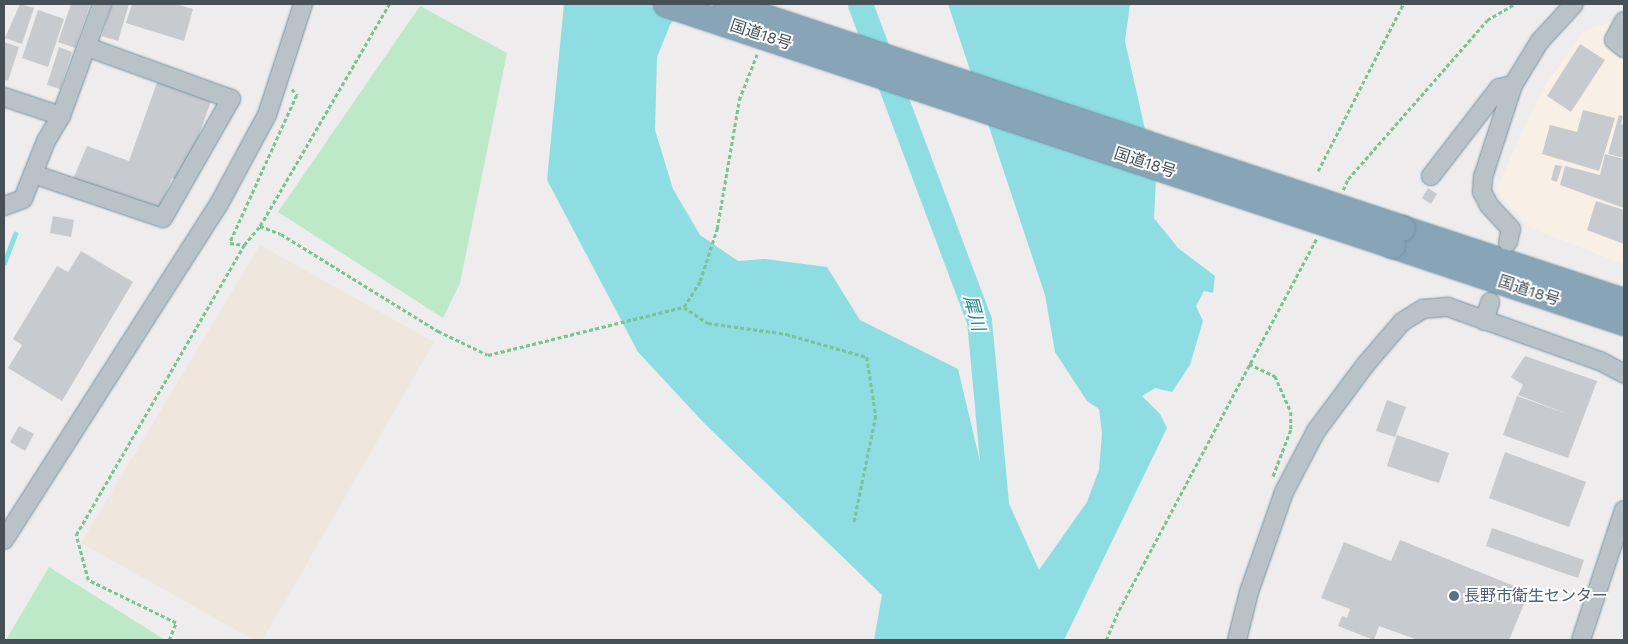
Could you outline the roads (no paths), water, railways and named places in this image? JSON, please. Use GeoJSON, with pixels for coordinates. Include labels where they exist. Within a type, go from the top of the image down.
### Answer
{"type":"FeatureCollection","features":[{"type":"Feature","properties":{"kind":"highway","name":"国道18号"},"geometry":{"type":"LineString","coordinates":[[666,4],[1397,236],[1624,301]]}},
{"type":"Feature","properties":{"kind":"highway","name":"国道18号"},"geometry":{"type":"LineString","coordinates":[[726,4],[1397,236],[1624,322]]}},
{"type":"Feature","properties":{"kind":"street"},"geometry":{"type":"LineString","coordinates":[[4,206],[23,199],[46,141],[61,116],[102,4]]}},
{"type":"Feature","properties":{"kind":"street"},"geometry":{"type":"LineString","coordinates":[[4,540],[219,204],[267,114],[303,4]]}},
{"type":"Feature","properties":{"kind":"street"},"geometry":{"type":"LineString","coordinates":[[1508,242],[1511,229],[1488,205],[1482,192],[1483,177],[1513,85],[1540,41],[1574,4]]}},
{"type":"Feature","properties":{"kind":"street"},"geometry":{"type":"LineString","coordinates":[[1624,21],[1614,40],[1624,48]]}},
{"type":"Feature","properties":{"kind":"street"},"geometry":{"type":"LineString","coordinates":[[33,174],[163,218],[231,99],[87,47]]}},
{"type":"Feature","properties":{"kind":"street"},"geometry":{"type":"LineString","coordinates":[[1431,176],[1499,88],[1513,85]]}},
{"type":"Feature","properties":{"kind":"street"},"geometry":{"type":"LineString","coordinates":[[4,96],[61,116]]}},
{"type":"Feature","properties":{"kind":"street"},"geometry":{"type":"LineString","coordinates":[[1484,321],[1490,302]]}},
{"type":"Feature","properties":{"kind":"street"},"geometry":{"type":"LineString","coordinates":[[1237,640],[1252,582],[1284,492],[1316,431],[1366,364],[1402,322],[1423,309],[1448,308],[1600,361],[1624,374]]}},
{"type":"Feature","properties":{"kind":"street"},"geometry":{"type":"LineString","coordinates":[[1581,640],[1624,510]]}},
{"type":"Feature","properties":{"kind":"water"},"geometry":{"type":"Polygon","coordinates":[[[564,4],[685,4],[670,25],[657,57],[655,130],[673,189],[700,235],[738,261],[765,259],[827,267],[860,320],[958,369],[982,470],[1000,484],[1039,570],[1087,502],[1099,470],[1102,434],[1099,409],[1087,401],[1055,352],[1045,295],[948,4],[1130,4],[1125,41],[1156,178],[1154,218],[1178,248],[1215,276],[1213,293],[1204,291],[1196,306],[1203,321],[1190,365],[1172,392],[1155,388],[1142,396],[1160,414],[1167,428],[1064,640],[874,640],[882,595],[705,424],[638,352],[547,180],[564,4]]]}},
{"type":"Feature","properties":{"kind":"waterway","name":"犀川"},"geometry":{"type":"LineString","coordinates":[[860,4],[979,320],[997,514]]}},
{"type":"Feature","properties":{"kind":"waterway"},"geometry":{"type":"LineString","coordinates":[[4,263],[15,234]]}},
{"type":"Feature","properties":{"kind":"place","name":"長野市衛生センター"},"geometry":{"type":"Point","coordinates":[1454,596]}}]}
